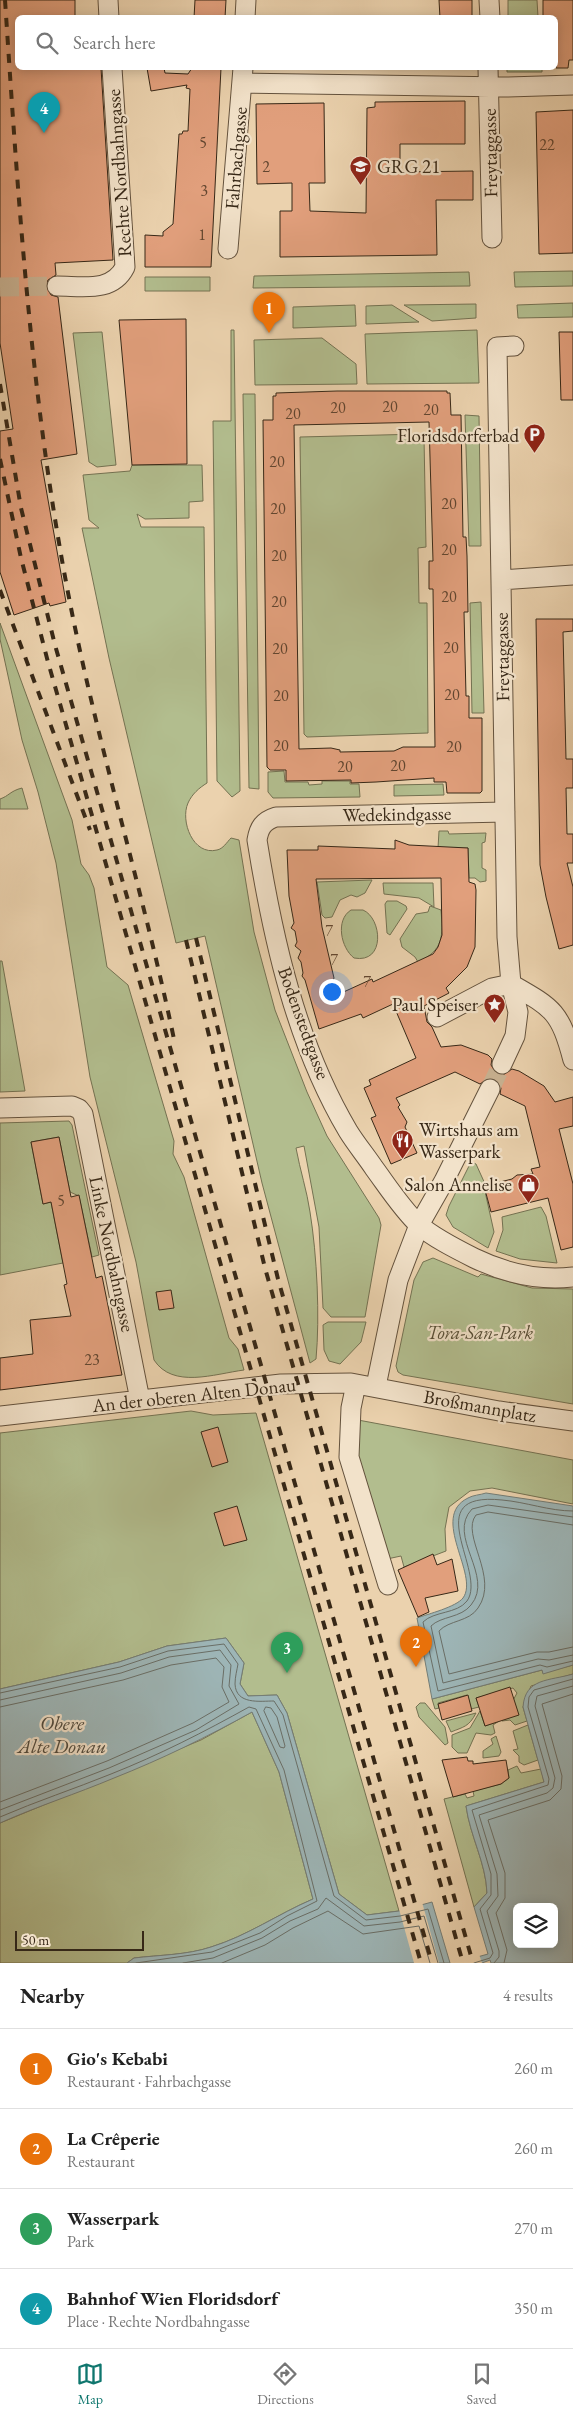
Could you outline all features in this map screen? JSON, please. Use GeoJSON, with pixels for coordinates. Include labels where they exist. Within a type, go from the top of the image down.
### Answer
{"type":"FeatureCollection","features":[{"type":"Feature","properties":{"kind":"street"},"geometry":{"type":"LineString","coordinates":[[108,0],[109,15]]}},
{"type":"Feature","properties":{"kind":"street"},"geometry":{"type":"LineString","coordinates":[[245,15],[246,0]]}},
{"type":"Feature","properties":{"kind":"street"},"geometry":{"type":"LineString","coordinates":[[489,0],[490,15]]}},
{"type":"Feature","properties":{"kind":"street","name":"Rechte Nordbahngasse"},"geometry":{"type":"LineString","coordinates":[[57,286],[108,285],[120,276],[125,267],[112,70]]}},
{"type":"Feature","properties":{"kind":"street"},"geometry":{"type":"LineString","coordinates":[[242,75],[488,77],[573,84]]}},
{"type":"Feature","properties":{"kind":"street","name":"Fahrbachgasse"},"geometry":{"type":"LineString","coordinates":[[228,249],[242,75]]}},
{"type":"Feature","properties":{"kind":"street","name":"Freytaggasse"},"geometry":{"type":"LineString","coordinates":[[488,77],[492,238]]}},
{"type":"Feature","properties":{"kind":"street","name":"Freytaggasse"},"geometry":{"type":"LineString","coordinates":[[502,1064],[515,1036],[517,1016],[510,984],[497,347],[514,346]]}},
{"type":"Feature","properties":{"kind":"street"},"geometry":{"type":"LineString","coordinates":[[501,580],[573,574]]}},
{"type":"Feature","properties":{"kind":"street","name":"Wedekindgasse"},"geometry":{"type":"LineString","coordinates":[[288,816],[505,812]]}},
{"type":"Feature","properties":{"kind":"street","name":"Bodenstedtgasse"},"geometry":{"type":"LineString","coordinates":[[288,816],[276,817],[266,821],[259,828],[257,840],[269,914],[289,992],[318,1070],[348,1131],[391,1192],[420,1225]]}},
{"type":"Feature","properties":{"kind":"street"},"geometry":{"type":"LineString","coordinates":[[437,1016],[492,988],[510,984],[547,1005],[564,1028],[573,1060]]}},
{"type":"Feature","properties":{"kind":"street"},"geometry":{"type":"LineString","coordinates":[[381,1388],[398,1280],[420,1225],[448,1174],[490,1089]]}},
{"type":"Feature","properties":{"kind":"street","name":"Linke Nordbahngasse"},"geometry":{"type":"LineString","coordinates":[[0,1108],[72,1106],[79,1109],[83,1114],[140,1400]]}},
{"type":"Feature","properties":{"kind":"street"},"geometry":{"type":"LineString","coordinates":[[420,1225],[458,1250],[485,1263],[517,1274],[534,1277],[573,1278]]}},
{"type":"Feature","properties":{"kind":"street","name":"An der oberen Alten Donau"},"geometry":{"type":"LineString","coordinates":[[0,1416],[281,1384],[356,1384],[381,1388]]}},
{"type":"Feature","properties":{"kind":"street"},"geometry":{"type":"LineString","coordinates":[[356,1384],[351,1408],[349,1457],[388,1585]]}},
{"type":"Feature","properties":{"kind":"street","name":"Broßmannplatz"},"geometry":{"type":"LineString","coordinates":[[381,1388],[499,1411],[573,1421]]}},
{"type":"Feature","properties":{"kind":"green space"},"geometry":{"type":"Polygon","coordinates":[[[508,0],[537,0],[538,15],[508,15],[508,0]]]}},
{"type":"Feature","properties":{"kind":"green space"},"geometry":{"type":"Polygon","coordinates":[[[507,70],[542,70],[542,72],[507,72],[507,70]]]}},
{"type":"Feature","properties":{"kind":"green space"},"geometry":{"type":"Polygon","coordinates":[[[573,271],[573,286],[515,287],[514,272],[573,271]]]}},
{"type":"Feature","properties":{"kind":"green space"},"geometry":{"type":"Polygon","coordinates":[[[469,272],[470,286],[253,288],[254,276],[469,272]]]}},
{"type":"Feature","properties":{"kind":"green space"},"geometry":{"type":"Polygon","coordinates":[[[145,277],[210,277],[210,291],[145,291],[145,277]]]}},
{"type":"Feature","properties":{"kind":"green space"},"geometry":{"type":"Polygon","coordinates":[[[573,303],[573,317],[518,318],[517,305],[573,303]]]}},
{"type":"Feature","properties":{"kind":"green space"},"geometry":{"type":"Polygon","coordinates":[[[476,304],[476,318],[432,321],[404,305],[476,304]]]}},
{"type":"Feature","properties":{"kind":"green space"},"geometry":{"type":"Polygon","coordinates":[[[355,305],[356,326],[293,328],[293,307],[355,305]]]}},
{"type":"Feature","properties":{"kind":"green space"},"geometry":{"type":"Polygon","coordinates":[[[392,305],[419,322],[366,324],[366,306],[392,305]]]}},
{"type":"Feature","properties":{"kind":"green space"},"geometry":{"type":"Polygon","coordinates":[[[231,330],[234,330],[240,791],[232,797],[217,781],[213,421],[231,421],[231,330]]]}},
{"type":"Feature","properties":{"kind":"green space"},"geometry":{"type":"Polygon","coordinates":[[[477,330],[479,383],[367,384],[365,334],[477,330]]]}},
{"type":"Feature","properties":{"kind":"green space"},"geometry":{"type":"Polygon","coordinates":[[[102,332],[116,465],[97,467],[89,462],[73,333],[102,332]]]}},
{"type":"Feature","properties":{"kind":"green space"},"geometry":{"type":"Polygon","coordinates":[[[322,338],[356,364],[357,384],[255,385],[254,340],[322,338]]]}},
{"type":"Feature","properties":{"kind":"green space"},"geometry":{"type":"Polygon","coordinates":[[[243,394],[255,394],[259,789],[249,788],[243,394]]]}},
{"type":"Feature","properties":{"kind":"green space"},"geometry":{"type":"Polygon","coordinates":[[[465,415],[479,416],[481,546],[469,546],[465,415]]]}},
{"type":"Feature","properties":{"kind":"green space"},"geometry":{"type":"Polygon","coordinates":[[[421,434],[424,437],[426,547],[418,548],[419,603],[427,603],[428,733],[307,737],[304,734],[300,437],[421,434]]]}},
{"type":"Feature","properties":{"kind":"green space"},"geometry":{"type":"Polygon","coordinates":[[[132,465],[202,465],[203,501],[189,502],[189,518],[145,519],[137,514],[141,527],[204,527],[207,783],[196,791],[188,803],[186,810],[187,827],[195,843],[201,848],[209,850],[221,848],[231,838],[239,840],[254,932],[275,1010],[307,1092],[327,1136],[379,1218],[381,1225],[365,1317],[331,1317],[323,1308],[319,1227],[304,1146],[296,1148],[309,1204],[316,1266],[318,1305],[316,1359],[310,1363],[262,1183],[205,936],[176,943],[109,658],[82,528],[99,528],[89,520],[83,475],[130,471],[132,465]]]}},
{"type":"Feature","properties":{"kind":"green space"},"geometry":{"type":"Polygon","coordinates":[[[481,602],[484,713],[472,713],[470,603],[481,602]]]}},
{"type":"Feature","properties":{"kind":"green space"},"geometry":{"type":"Polygon","coordinates":[[[0,623],[72,820],[81,864],[89,875],[94,888],[107,967],[128,985],[174,1141],[173,1154],[184,1177],[229,1338],[238,1349],[244,1370],[207,1376],[183,1377],[162,1369],[154,1360],[136,1262],[90,1077],[56,863],[38,792],[22,740],[0,639],[0,623]]]}},
{"type":"Feature","properties":{"kind":"green space"},"geometry":{"type":"Polygon","coordinates":[[[284,771],[285,782],[308,782],[309,785],[322,784],[322,781],[350,781],[350,784],[359,784],[360,797],[273,798],[268,792],[268,772],[284,771]]]}},
{"type":"Feature","properties":{"kind":"green space"},"geometry":{"type":"Polygon","coordinates":[[[443,784],[444,795],[394,796],[394,785],[443,784]]]}},
{"type":"Feature","properties":{"kind":"green space"},"geometry":{"type":"Polygon","coordinates":[[[22,788],[28,809],[0,809],[0,799],[22,788]]]}},
{"type":"Feature","properties":{"kind":"green space"},"geometry":{"type":"Polygon","coordinates":[[[439,831],[448,831],[449,834],[486,833],[485,842],[482,843],[482,868],[486,870],[486,881],[480,882],[475,878],[469,878],[468,848],[438,848],[439,831]]]}},
{"type":"Feature","properties":{"kind":"green space"},"geometry":{"type":"Polygon","coordinates":[[[372,880],[365,893],[357,897],[351,895],[340,900],[332,917],[325,918],[322,915],[317,882],[372,880]]]}},
{"type":"Feature","properties":{"kind":"green space"},"geometry":{"type":"Polygon","coordinates":[[[383,883],[433,883],[434,907],[419,898],[384,894],[383,883]]]}},
{"type":"Feature","properties":{"kind":"green space"},"geometry":{"type":"Polygon","coordinates":[[[387,901],[397,901],[406,906],[407,909],[390,935],[387,933],[385,904],[387,901]]]}},
{"type":"Feature","properties":{"kind":"green space"},"geometry":{"type":"Polygon","coordinates":[[[430,906],[441,910],[442,927],[440,941],[433,952],[418,962],[415,957],[402,947],[400,939],[416,914],[428,912],[430,906]]]}},
{"type":"Feature","properties":{"kind":"green space"},"geometry":{"type":"Polygon","coordinates":[[[351,910],[363,910],[374,922],[377,930],[376,948],[372,954],[364,958],[354,958],[343,941],[341,927],[343,920],[351,910]]]}},
{"type":"Feature","properties":{"kind":"green space"},"geometry":{"type":"Polygon","coordinates":[[[0,961],[2,961],[25,1091],[0,1092],[0,961]]]}},
{"type":"Feature","properties":{"kind":"green space"},"geometry":{"type":"Polygon","coordinates":[[[69,1121],[72,1125],[99,1255],[92,1257],[79,1196],[70,1192],[59,1137],[31,1142],[43,1204],[51,1202],[63,1263],[0,1275],[0,1123],[69,1121]]]}},
{"type":"Feature","properties":{"kind":"green space"},"geometry":{"type":"Polygon","coordinates":[[[471,1162],[476,1164],[486,1186],[484,1187],[494,1232],[488,1248],[453,1227],[446,1215],[471,1162]]]}},
{"type":"Feature","properties":{"kind":"green space"},"geometry":{"type":"Polygon","coordinates":[[[541,1207],[546,1216],[557,1263],[520,1259],[496,1251],[503,1230],[502,1217],[541,1207]]]}},
{"type":"Feature","properties":{"kind":"green space","name":"Tora-San-Park"},"geometry":{"type":"Polygon","coordinates":[[[433,1258],[478,1277],[481,1274],[532,1288],[573,1289],[573,1404],[403,1375],[398,1372],[396,1366],[414,1280],[423,1262],[433,1258]]]}},
{"type":"Feature","properties":{"kind":"green space"},"geometry":{"type":"Polygon","coordinates":[[[328,1322],[366,1322],[361,1342],[340,1364],[329,1361],[324,1350],[323,1325],[328,1322]]]}},
{"type":"Feature","properties":{"kind":"green space"},"geometry":{"type":"Polygon","coordinates":[[[191,1411],[213,1415],[256,1413],[399,1911],[367,1915],[339,1894],[287,1713],[277,1695],[248,1696],[240,1684],[244,1663],[226,1638],[167,1646],[119,1662],[0,1689],[0,1433],[191,1411]]]}},
{"type":"Feature","properties":{"kind":"green space"},"geometry":{"type":"Polygon","coordinates":[[[358,1420],[573,1460],[573,1504],[492,1488],[470,1491],[449,1507],[445,1529],[446,1551],[404,1567],[401,1556],[387,1559],[354,1457],[358,1420]]]}},
{"type":"Feature","properties":{"kind":"green space"},"geometry":{"type":"Polygon","coordinates":[[[573,1665],[573,1674],[531,1686],[523,1707],[527,1721],[515,1725],[510,1720],[502,1721],[517,1693],[513,1688],[476,1698],[479,1707],[471,1709],[467,1695],[438,1703],[439,1708],[435,1709],[432,1699],[542,1670],[543,1673],[573,1665]]]}},
{"type":"Feature","properties":{"kind":"green space"},"geometry":{"type":"Polygon","coordinates":[[[420,1703],[425,1703],[445,1727],[448,1743],[445,1745],[419,1717],[416,1707],[420,1703]]]}},
{"type":"Feature","properties":{"kind":"green space"},"geometry":{"type":"Polygon","coordinates":[[[480,1711],[485,1726],[499,1721],[493,1725],[495,1733],[491,1735],[476,1733],[467,1753],[458,1753],[452,1747],[452,1735],[470,1728],[480,1711]]]}},
{"type":"Feature","properties":{"kind":"green space"},"geometry":{"type":"Polygon","coordinates":[[[252,1712],[279,1772],[313,1899],[237,1937],[193,1952],[134,1958],[127,1963],[0,1963],[0,1823],[201,1740],[252,1712]]]}},
{"type":"Feature","properties":{"kind":"green space"},"geometry":{"type":"Polygon","coordinates":[[[476,1713],[468,1724],[451,1732],[446,1721],[476,1713]]]}},
{"type":"Feature","properties":{"kind":"green space"},"geometry":{"type":"Polygon","coordinates":[[[528,1725],[538,1760],[524,1765],[519,1762],[519,1756],[513,1750],[518,1749],[513,1731],[528,1725]]]}},
{"type":"Feature","properties":{"kind":"green space"},"geometry":{"type":"Polygon","coordinates":[[[496,1736],[501,1752],[499,1756],[483,1758],[483,1751],[493,1744],[491,1739],[496,1736]]]}},
{"type":"Feature","properties":{"kind":"green space"},"geometry":{"type":"Polygon","coordinates":[[[517,1766],[521,1773],[541,1769],[544,1782],[466,1806],[484,1871],[487,1893],[474,1907],[444,1799],[465,1794],[467,1798],[474,1796],[473,1791],[501,1784],[509,1778],[508,1770],[517,1766]]]}},
{"type":"Feature","properties":{"kind":"water"},"geometry":{"type":"Polygon","coordinates":[[[486,1493],[573,1506],[573,1665],[543,1674],[542,1670],[432,1699],[417,1618],[448,1607],[463,1598],[466,1588],[465,1575],[454,1532],[453,1518],[457,1507],[468,1498],[486,1493]]]}},
{"type":"Feature","properties":{"kind":"water","name":"Obere Alte Donau"},"geometry":{"type":"Polygon","coordinates":[[[226,1638],[244,1663],[240,1684],[248,1696],[277,1695],[287,1713],[339,1894],[367,1915],[399,1911],[432,1902],[450,1963],[127,1963],[134,1958],[183,1953],[211,1947],[250,1931],[313,1899],[279,1772],[252,1712],[201,1739],[149,1763],[0,1823],[0,1689],[119,1662],[167,1646],[226,1638]]]}},
{"type":"Feature","properties":{"kind":"water"},"geometry":{"type":"Polygon","coordinates":[[[573,1674],[573,1963],[491,1963],[490,1960],[482,1963],[456,1963],[488,1954],[474,1907],[487,1893],[486,1882],[466,1806],[544,1782],[523,1707],[528,1691],[533,1686],[547,1680],[573,1674]]]}},
{"type":"Feature","properties":{"kind":"pier"},"geometry":{"type":"Polygon","coordinates":[[[422,1902],[439,1963],[414,1963],[399,1909],[422,1902]]]}},
{"type":"Feature","properties":{"kind":"pier"},"geometry":{"type":"Polygon","coordinates":[[[479,1954],[482,1963],[456,1963],[455,1961],[479,1954]]]}},
{"type":"Feature","properties":{"kind":"building"},"geometry":{"type":"Polygon","coordinates":[[[0,0],[75,0],[75,15],[15,15],[15,70],[101,70],[113,260],[55,263],[56,275],[48,280],[46,285],[51,295],[58,297],[77,454],[41,460],[66,602],[50,606],[49,603],[14,615],[0,572],[0,431],[13,429],[0,343],[0,0]]]}},
{"type":"Feature","properties":{"kind":"building"},"geometry":{"type":"Polygon","coordinates":[[[195,0],[226,0],[225,15],[194,15],[195,0]]]}},
{"type":"Feature","properties":{"kind":"building"},"geometry":{"type":"Polygon","coordinates":[[[439,0],[472,0],[472,15],[440,15],[439,0]]]}},
{"type":"Feature","properties":{"kind":"building"},"geometry":{"type":"Polygon","coordinates":[[[543,0],[573,0],[573,60],[569,60],[568,68],[558,68],[558,15],[543,15],[543,0]]]}},
{"type":"Feature","properties":{"kind":"building"},"geometry":{"type":"Polygon","coordinates":[[[147,70],[164,70],[165,73],[188,74],[191,70],[221,70],[211,267],[145,267],[145,235],[163,236],[163,232],[173,224],[179,134],[182,134],[183,131],[188,131],[190,89],[186,88],[187,85],[151,91],[147,70]]]}},
{"type":"Feature","properties":{"kind":"building","name":"GRG 21"},"geometry":{"type":"Polygon","coordinates":[[[465,101],[465,144],[400,144],[400,172],[473,171],[473,200],[436,200],[437,255],[280,257],[280,211],[292,211],[292,183],[257,184],[256,104],[324,103],[325,183],[309,183],[310,211],[366,213],[367,108],[375,107],[375,102],[465,101]]]}},
{"type":"Feature","properties":{"kind":"building"},"geometry":{"type":"Polygon","coordinates":[[[573,110],[573,253],[539,254],[536,112],[573,110]]]}},
{"type":"Feature","properties":{"kind":"building"},"geometry":{"type":"Polygon","coordinates":[[[186,319],[187,464],[132,465],[119,320],[186,319]]]}},
{"type":"Feature","properties":{"kind":"building"},"geometry":{"type":"Polygon","coordinates":[[[559,332],[573,332],[573,400],[561,400],[559,332]]]}},
{"type":"Feature","properties":{"kind":"building"},"geometry":{"type":"Polygon","coordinates":[[[447,391],[447,393],[450,393],[451,415],[461,415],[463,537],[466,537],[468,612],[464,612],[466,696],[469,696],[469,718],[482,718],[482,791],[480,793],[447,793],[446,782],[434,782],[434,778],[351,783],[351,780],[286,781],[286,770],[270,770],[267,767],[263,420],[273,420],[273,396],[276,396],[276,393],[447,391]],[[429,422],[294,425],[299,749],[331,748],[340,750],[340,752],[394,751],[403,747],[435,747],[433,589],[429,589],[429,561],[433,561],[429,422]]]}},
{"type":"Feature","properties":{"kind":"building"},"geometry":{"type":"Polygon","coordinates":[[[536,619],[573,619],[573,631],[563,632],[566,759],[573,759],[573,788],[566,788],[567,834],[573,834],[573,863],[567,863],[573,887],[573,945],[559,949],[540,865],[536,619]]]}},
{"type":"Feature","properties":{"kind":"building"},"geometry":{"type":"Polygon","coordinates":[[[395,840],[409,845],[468,848],[469,882],[475,884],[476,890],[475,947],[467,967],[446,988],[449,993],[424,1006],[427,1022],[432,1027],[441,1047],[461,1045],[488,1055],[492,1059],[491,1065],[497,1074],[503,1075],[512,1069],[519,1071],[544,1086],[555,1102],[573,1097],[573,1126],[559,1129],[573,1184],[573,1247],[561,1250],[548,1198],[491,1212],[484,1186],[512,1179],[517,1175],[533,1174],[531,1169],[540,1167],[525,1106],[500,1094],[501,1088],[495,1079],[489,1078],[480,1084],[455,1072],[396,1098],[400,1105],[398,1107],[407,1122],[405,1127],[417,1153],[391,1164],[371,1118],[376,1116],[364,1088],[371,1085],[369,1080],[416,1058],[393,1004],[363,1018],[361,1014],[319,1029],[305,980],[302,976],[301,962],[298,958],[301,951],[295,946],[297,942],[295,931],[291,928],[294,923],[289,896],[287,850],[318,850],[318,846],[395,849],[395,840]],[[441,878],[316,879],[322,927],[334,978],[326,1000],[372,979],[373,982],[433,954],[438,947],[442,935],[441,878]]]}},
{"type":"Feature","properties":{"kind":"building"},"geometry":{"type":"Polygon","coordinates":[[[59,1137],[71,1197],[79,1195],[96,1278],[102,1276],[122,1375],[0,1390],[0,1358],[33,1354],[30,1320],[71,1316],[64,1285],[67,1284],[51,1202],[43,1204],[31,1142],[59,1137]]]}},
{"type":"Feature","properties":{"kind":"building"},"geometry":{"type":"Polygon","coordinates":[[[171,1290],[174,1308],[159,1310],[156,1292],[171,1290]]]}},
{"type":"Feature","properties":{"kind":"building"},"geometry":{"type":"Polygon","coordinates":[[[218,1427],[228,1462],[212,1467],[201,1432],[218,1427]]]}},
{"type":"Feature","properties":{"kind":"building"},"geometry":{"type":"Polygon","coordinates":[[[237,1506],[247,1540],[224,1546],[214,1513],[237,1506]]]}},
{"type":"Feature","properties":{"kind":"building"},"geometry":{"type":"Polygon","coordinates":[[[433,1554],[437,1565],[452,1559],[458,1591],[425,1598],[429,1612],[418,1617],[398,1570],[433,1554]]]}},
{"type":"Feature","properties":{"kind":"building"},"geometry":{"type":"Polygon","coordinates":[[[510,1687],[519,1715],[485,1726],[476,1698],[510,1687]]]}},
{"type":"Feature","properties":{"kind":"building"},"geometry":{"type":"Polygon","coordinates":[[[468,1695],[472,1711],[442,1720],[438,1704],[468,1695]]]}},
{"type":"Feature","properties":{"kind":"building"},"geometry":{"type":"Polygon","coordinates":[[[467,1757],[468,1761],[473,1761],[473,1764],[506,1760],[509,1778],[501,1784],[453,1797],[442,1760],[467,1757]]]}},
{"type":"Feature","properties":{"kind":"tunnel"},"geometry":{"type":"LineString","coordinates":[[0,287],[57,286]]}},
{"type":"Feature","properties":{"kind":"tunnel"},"geometry":{"type":"LineString","coordinates":[[490,1089],[502,1064]]}},
{"type":"Feature","properties":{"kind":"railway"},"geometry":{"type":"LineString","coordinates":[[5,0],[15,146],[34,365],[54,510],[66,582],[91,698],[149,928],[175,1044]]}},
{"type":"Feature","properties":{"kind":"railway"},"geometry":{"type":"LineString","coordinates":[[0,384],[21,508],[55,645],[432,1963]]}},
{"type":"Feature","properties":{"kind":"railway"},"geometry":{"type":"LineString","coordinates":[[0,459],[21,558],[48,662],[421,1963]]}},
{"type":"Feature","properties":{"kind":"railway"},"geometry":{"type":"LineString","coordinates":[[0,590],[90,830]]}},
{"type":"Feature","properties":{"kind":"railway"},"geometry":{"type":"LineString","coordinates":[[196,938],[278,1279],[473,1963]]}},
{"type":"Feature","properties":{"kind":"railway"},"geometry":{"type":"LineString","coordinates":[[186,940],[265,1268],[463,1963]]}},
{"type":"Feature","properties":{"kind":"place","name":"Bahnhof Wien Floridsdorf"},"geometry":{"type":"Point","coordinates":[44,133]}},
{"type":"Feature","properties":{"kind":"place","name":"GRG 21"},"geometry":{"type":"Point","coordinates":[361,185]}},
{"type":"Feature","properties":{"kind":"place","name":"Gio's Kebabi"},"geometry":{"type":"Point","coordinates":[269,333]}},
{"type":"Feature","properties":{"kind":"place","name":"Floridsdorferbad"},"geometry":{"type":"Point","coordinates":[535,454]}},
{"type":"Feature","properties":{"kind":"place","name":"Paul Speiser"},"geometry":{"type":"Point","coordinates":[494,1023]}},
{"type":"Feature","properties":{"kind":"place","name":"Wirtshaus am Wasserpark"},"geometry":{"type":"Point","coordinates":[403,1159]}},
{"type":"Feature","properties":{"kind":"place","name":"Salon Annelise"},"geometry":{"type":"Point","coordinates":[528,1203]}},
{"type":"Feature","properties":{"kind":"place","name":"La Crêperie"},"geometry":{"type":"Point","coordinates":[416,1667]}},
{"type":"Feature","properties":{"kind":"place","name":"Wasserpark"},"geometry":{"type":"Point","coordinates":[287,1673]}}]}
